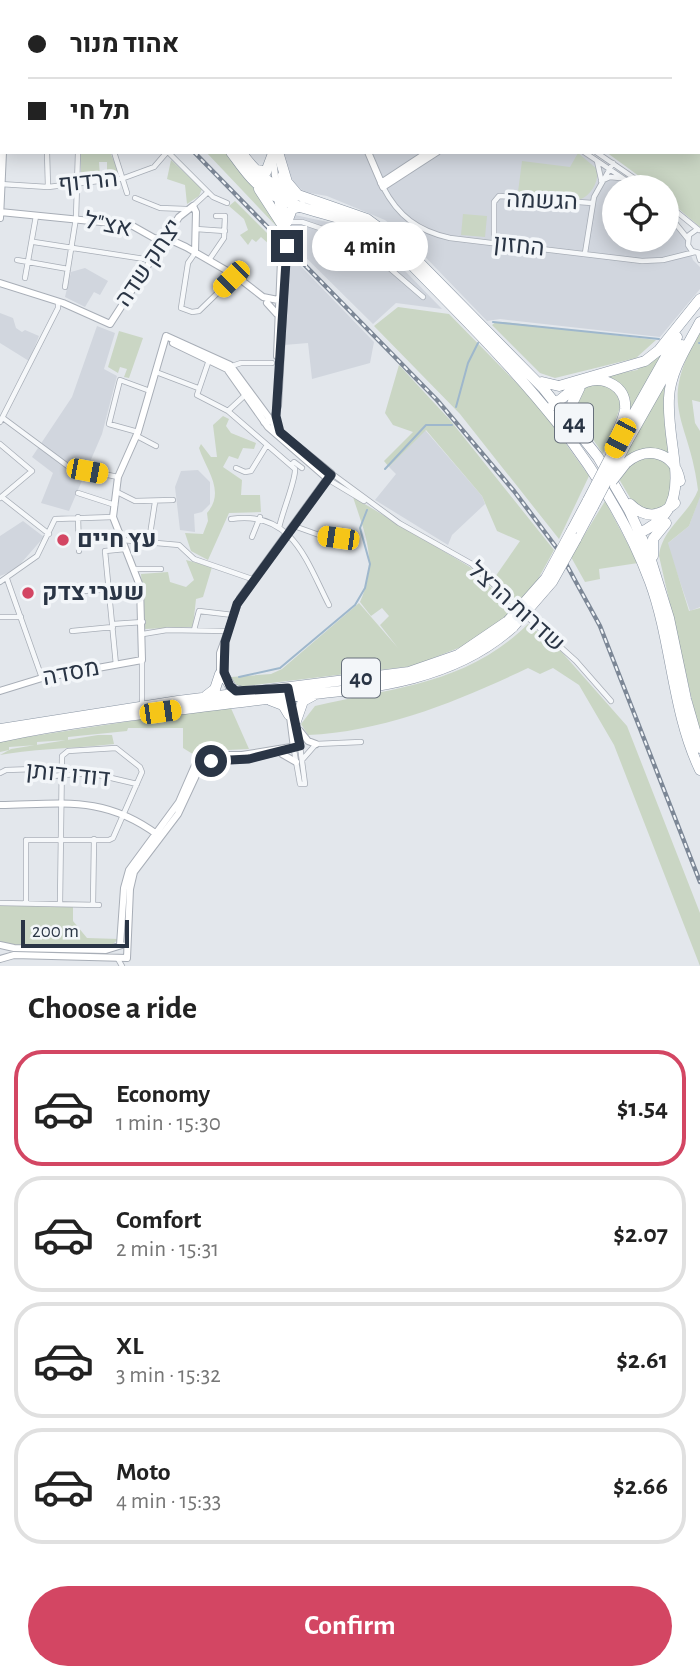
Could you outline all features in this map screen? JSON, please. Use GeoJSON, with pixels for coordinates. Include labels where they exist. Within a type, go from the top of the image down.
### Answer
{"type":"FeatureCollection","features":[{"type":"Feature","properties":{"kind":"highway","name":"44"},"geometry":{"type":"LineString","coordinates":[[233,154],[280,194],[351,220],[382,237],[448,302],[547,409],[593,470],[629,536],[657,603],[679,703],[700,770]]}},
{"type":"Feature","properties":{"kind":"highway","name":"44"},"geometry":{"type":"LineString","coordinates":[[242,154],[250,171]]}},
{"type":"Feature","properties":{"kind":"highway"},"geometry":{"type":"LineString","coordinates":[[250,171],[267,172],[275,154]]}},
{"type":"Feature","properties":{"kind":"highway"},"geometry":{"type":"LineString","coordinates":[[275,154],[288,185],[310,204]]}},
{"type":"Feature","properties":{"kind":"highway"},"geometry":{"type":"LineString","coordinates":[[250,171],[284,222],[296,206],[310,204]]}},
{"type":"Feature","properties":{"kind":"highway","name":"44"},"geometry":{"type":"LineString","coordinates":[[310,204],[354,213],[387,231],[532,376],[580,431],[617,488],[640,531],[654,570],[700,748]]}},
{"type":"Feature","properties":{"kind":"highway"},"geometry":{"type":"LineString","coordinates":[[532,376],[555,387],[645,361],[659,350],[700,300]]}},
{"type":"Feature","properties":{"kind":"highway"},"geometry":{"type":"LineString","coordinates":[[576,533],[654,374],[700,300]]}},
{"type":"Feature","properties":{"kind":"highway"},"geometry":{"type":"LineString","coordinates":[[620,440],[700,316]]}},
{"type":"Feature","properties":{"kind":"highway"},"geometry":{"type":"LineString","coordinates":[[629,536],[640,531],[678,502],[686,480],[671,421],[669,393],[676,371],[700,322]]}},
{"type":"Feature","properties":{"kind":"highway"},"geometry":{"type":"LineString","coordinates":[[547,409],[586,376]]}},
{"type":"Feature","properties":{"kind":"highway"},"geometry":{"type":"LineString","coordinates":[[555,401],[580,385],[598,380],[615,386],[624,400],[620,440]]}},
{"type":"Feature","properties":{"kind":"highway"},"geometry":{"type":"LineString","coordinates":[[580,431],[572,413],[573,397],[583,385],[598,380]]}},
{"type":"Feature","properties":{"kind":"highway"},"geometry":{"type":"LineString","coordinates":[[591,503],[626,463],[646,452],[667,458],[679,475],[677,513],[653,540],[654,570]]}},
{"type":"Feature","properties":{"kind":"highway"},"geometry":{"type":"LineString","coordinates":[[617,488],[632,507],[645,514],[660,513],[678,502]]}},
{"type":"Feature","properties":{"kind":"highway","name":"40"},"geometry":{"type":"LineString","coordinates":[[0,729],[201,698],[323,692],[409,680],[440,671],[481,651],[552,582],[576,533],[581,513],[591,503]]}},
{"type":"Feature","properties":{"kind":"highway","name":"40"},"geometry":{"type":"LineString","coordinates":[[289,693],[428,667],[467,650],[511,624]]}},
{"type":"Feature","properties":{"kind":"highway"},"geometry":{"type":"LineString","coordinates":[[201,698],[215,689],[222,676],[232,689],[280,703],[294,720],[303,701],[323,692]]}},
{"type":"Feature","properties":{"kind":"highway","name":"40"},"geometry":{"type":"LineString","coordinates":[[0,737],[224,698]]}},
{"type":"Feature","properties":{"kind":"street"},"geometry":{"type":"LineString","coordinates":[[1,215],[3,154]]}},
{"type":"Feature","properties":{"kind":"street"},"geometry":{"type":"LineString","coordinates":[[47,154],[48,187]]}},
{"type":"Feature","properties":{"kind":"street"},"geometry":{"type":"LineString","coordinates":[[65,287],[76,218],[78,154]]}},
{"type":"Feature","properties":{"kind":"street"},"geometry":{"type":"LineString","coordinates":[[115,154],[127,193]]}},
{"type":"Feature","properties":{"kind":"street","name":"הרדוף"},"geometry":{"type":"LineString","coordinates":[[1,184],[48,187],[124,178],[154,167],[165,154]]}},
{"type":"Feature","properties":{"kind":"street"},"geometry":{"type":"LineString","coordinates":[[169,154],[208,192],[227,203]]}},
{"type":"Feature","properties":{"kind":"street"},"geometry":{"type":"LineString","coordinates":[[269,419],[284,222],[275,154]]}},
{"type":"Feature","properties":{"kind":"street"},"geometry":{"type":"LineString","coordinates":[[369,154],[382,185]]}},
{"type":"Feature","properties":{"kind":"street"},"geometry":{"type":"LineString","coordinates":[[382,185],[426,154]]}},
{"type":"Feature","properties":{"kind":"street"},"geometry":{"type":"LineString","coordinates":[[382,185],[434,154]]}},
{"type":"Feature","properties":{"kind":"street"},"geometry":{"type":"LineString","coordinates":[[587,154],[619,175]]}},
{"type":"Feature","properties":{"kind":"street"},"geometry":{"type":"LineString","coordinates":[[599,154],[630,175]]}},
{"type":"Feature","properties":{"kind":"street"},"geometry":{"type":"LineString","coordinates":[[596,160],[601,168],[601,182]]}},
{"type":"Feature","properties":{"kind":"street"},"geometry":{"type":"LineString","coordinates":[[585,253],[592,203],[613,163]]}},
{"type":"Feature","properties":{"kind":"street"},"geometry":{"type":"LineString","coordinates":[[375,170],[385,176],[394,175]]}},
{"type":"Feature","properties":{"kind":"street","name":"החזון"},"geometry":{"type":"LineString","coordinates":[[382,185],[400,213],[421,229],[450,238],[642,261],[698,252]]}},
{"type":"Feature","properties":{"kind":"street","name":"יצחק שדה"},"geometry":{"type":"LineString","coordinates":[[58,302],[110,324],[164,240],[192,206],[208,192]]}},
{"type":"Feature","properties":{"kind":"street","name":"הגשמה"},"geometry":{"type":"LineString","coordinates":[[494,243],[494,202],[499,196],[592,203]]}},
{"type":"Feature","properties":{"kind":"street"},"geometry":{"type":"LineString","coordinates":[[135,198],[160,208],[192,206],[195,253],[188,263],[181,308],[192,312],[199,311],[234,277]]}},
{"type":"Feature","properties":{"kind":"street"},"geometry":{"type":"LineString","coordinates":[[679,213],[700,230]]}},
{"type":"Feature","properties":{"kind":"street","name":"אצ\"ל"},"geometry":{"type":"LineString","coordinates":[[1,215],[36,215],[126,224],[186,247],[263,298],[280,301]]}},
{"type":"Feature","properties":{"kind":"street"},"geometry":{"type":"LineString","coordinates":[[25,278],[34,242],[36,215]]}},
{"type":"Feature","properties":{"kind":"street"},"geometry":{"type":"LineString","coordinates":[[209,260],[221,243],[225,231],[225,216],[216,216]]}},
{"type":"Feature","properties":{"kind":"street"},"geometry":{"type":"LineString","coordinates":[[284,222],[302,222],[358,240],[423,297]]}},
{"type":"Feature","properties":{"kind":"street"},"geometry":{"type":"LineString","coordinates":[[478,241],[489,237],[493,227]]}},
{"type":"Feature","properties":{"kind":"street"},"geometry":{"type":"LineString","coordinates":[[679,228],[698,252],[700,260]]}},
{"type":"Feature","properties":{"kind":"street"},"geometry":{"type":"LineString","coordinates":[[195,229],[225,231]]}},
{"type":"Feature","properties":{"kind":"street"},"geometry":{"type":"LineString","coordinates":[[675,257],[692,232],[700,230]]}},
{"type":"Feature","properties":{"kind":"street"},"geometry":{"type":"LineString","coordinates":[[186,247],[194,241]]}},
{"type":"Feature","properties":{"kind":"street"},"geometry":{"type":"LineString","coordinates":[[34,242],[151,260]]}},
{"type":"Feature","properties":{"kind":"street"},"geometry":{"type":"LineString","coordinates":[[17,260],[68,269]]}},
{"type":"Feature","properties":{"kind":"street","name":"אצ\"ל"},"geometry":{"type":"LineString","coordinates":[[234,277],[267,303],[278,316]]}},
{"type":"Feature","properties":{"kind":"street"},"geometry":{"type":"LineString","coordinates":[[0,283],[58,302],[58,308],[1,420],[69,467],[118,477]]}},
{"type":"Feature","properties":{"kind":"street"},"geometry":{"type":"LineString","coordinates":[[267,303],[280,301]]}},
{"type":"Feature","properties":{"kind":"street"},"geometry":{"type":"LineString","coordinates":[[269,419],[275,403],[280,301]]}},
{"type":"Feature","properties":{"kind":"street"},"geometry":{"type":"LineString","coordinates":[[142,706],[143,622],[140,586],[136,569],[113,517],[118,477],[138,434],[165,338]]}},
{"type":"Feature","properties":{"kind":"street","name":"שדרות הרצל"},"geometry":{"type":"LineString","coordinates":[[165,338],[231,366],[269,419],[328,477]]}},
{"type":"Feature","properties":{"kind":"street","name":"שדרות הרצל"},"geometry":{"type":"LineString","coordinates":[[165,338],[209,358],[230,372],[280,432],[328,477],[472,564],[563,648],[611,701]]}},
{"type":"Feature","properties":{"kind":"street"},"geometry":{"type":"LineString","coordinates":[[209,358],[197,395],[228,411],[291,465],[296,476],[282,508],[284,531]]}},
{"type":"Feature","properties":{"kind":"street"},"geometry":{"type":"LineString","coordinates":[[241,363],[241,378]]}},
{"type":"Feature","properties":{"kind":"street"},"geometry":{"type":"LineString","coordinates":[[231,366],[241,363],[272,363]]}},
{"type":"Feature","properties":{"kind":"street"},"geometry":{"type":"LineString","coordinates":[[156,372],[198,388]]}},
{"type":"Feature","properties":{"kind":"street"},"geometry":{"type":"LineString","coordinates":[[150,391],[120,380],[108,424],[138,434],[156,446]]}},
{"type":"Feature","properties":{"kind":"street"},"geometry":{"type":"LineString","coordinates":[[228,411],[243,397]]}},
{"type":"Feature","properties":{"kind":"street"},"geometry":{"type":"LineString","coordinates":[[260,407],[266,408],[275,403]]}},
{"type":"Feature","properties":{"kind":"street"},"geometry":{"type":"LineString","coordinates":[[0,444],[32,471],[1,498],[49,534]]}},
{"type":"Feature","properties":{"kind":"street"},"geometry":{"type":"LineString","coordinates":[[236,468],[245,472],[251,471],[267,445]]}},
{"type":"Feature","properties":{"kind":"street"},"geometry":{"type":"LineString","coordinates":[[291,465],[294,462],[302,468]]}},
{"type":"Feature","properties":{"kind":"street"},"geometry":{"type":"LineString","coordinates":[[284,531],[294,526],[328,477]]}},
{"type":"Feature","properties":{"kind":"street"},"geometry":{"type":"LineString","coordinates":[[224,698],[220,653],[233,615],[252,579],[284,531],[328,477]]}},
{"type":"Feature","properties":{"kind":"street"},"geometry":{"type":"LineString","coordinates":[[117,492],[135,501],[173,500]]}},
{"type":"Feature","properties":{"kind":"street"},"geometry":{"type":"LineString","coordinates":[[78,493],[116,505]]}},
{"type":"Feature","properties":{"kind":"street"},"geometry":{"type":"LineString","coordinates":[[149,541],[155,502]]}},
{"type":"Feature","properties":{"kind":"street"},"geometry":{"type":"LineString","coordinates":[[78,517],[79,551]]}},
{"type":"Feature","properties":{"kind":"street"},"geometry":{"type":"LineString","coordinates":[[0,582],[8,579],[37,556],[55,519],[113,517]]}},
{"type":"Feature","properties":{"kind":"street"},"geometry":{"type":"LineString","coordinates":[[252,537],[260,517]]}},
{"type":"Feature","properties":{"kind":"street"},"geometry":{"type":"LineString","coordinates":[[231,519],[260,517],[284,531],[300,546],[329,604]]}},
{"type":"Feature","properties":{"kind":"street"},"geometry":{"type":"LineString","coordinates":[[294,526],[322,536],[357,540]]}},
{"type":"Feature","properties":{"kind":"street"},"geometry":{"type":"LineString","coordinates":[[121,540],[179,545],[194,559],[252,579]]}},
{"type":"Feature","properties":{"kind":"street"},"geometry":{"type":"LineString","coordinates":[[116,665],[105,551],[125,549]]}},
{"type":"Feature","properties":{"kind":"street"},"geometry":{"type":"LineString","coordinates":[[136,569],[160,569]]}},
{"type":"Feature","properties":{"kind":"street"},"geometry":{"type":"LineString","coordinates":[[8,579],[42,678]]}},
{"type":"Feature","properties":{"kind":"street"},"geometry":{"type":"LineString","coordinates":[[72,592],[140,586]]}},
{"type":"Feature","properties":{"kind":"street"},"geometry":{"type":"LineString","coordinates":[[194,630],[199,611],[233,615]]}},
{"type":"Feature","properties":{"kind":"street"},"geometry":{"type":"LineString","coordinates":[[0,617],[21,617]]}},
{"type":"Feature","properties":{"kind":"street"},"geometry":{"type":"LineString","coordinates":[[72,631],[143,622]]}},
{"type":"Feature","properties":{"kind":"street"},"geometry":{"type":"LineString","coordinates":[[143,634],[194,630],[228,631]]}},
{"type":"Feature","properties":{"kind":"street","name":"מסדה"},"geometry":{"type":"LineString","coordinates":[[1,688],[142,660]]}},
{"type":"Feature","properties":{"kind":"street"},"geometry":{"type":"LineString","coordinates":[[289,693],[299,761]]}},
{"type":"Feature","properties":{"kind":"street"},"geometry":{"type":"LineString","coordinates":[[294,720],[292,736],[296,747]]}},
{"type":"Feature","properties":{"kind":"street"},"geometry":{"type":"LineString","coordinates":[[294,720],[304,738],[316,744],[361,742]]}},
{"type":"Feature","properties":{"kind":"street"},"geometry":{"type":"LineString","coordinates":[[280,751],[292,736]]}},
{"type":"Feature","properties":{"kind":"street"},"geometry":{"type":"LineString","coordinates":[[299,761],[316,744]]}},
{"type":"Feature","properties":{"kind":"street"},"geometry":{"type":"LineString","coordinates":[[26,904],[26,840],[59,838],[112,839],[125,815],[137,784],[140,767],[112,747],[65,752],[61,759],[59,838],[60,904]]}},
{"type":"Feature","properties":{"kind":"street"},"geometry":{"type":"LineString","coordinates":[[120,962],[126,879],[137,857],[158,835],[179,802],[200,760],[214,755],[242,755],[296,747]]}},
{"type":"Feature","properties":{"kind":"street"},"geometry":{"type":"LineString","coordinates":[[280,751],[299,761]]}},
{"type":"Feature","properties":{"kind":"street","name":"דודו דותן"},"geometry":{"type":"LineString","coordinates":[[0,773],[6,770],[35,769],[52,776],[96,774],[137,784]]}},
{"type":"Feature","properties":{"kind":"street"},"geometry":{"type":"LineString","coordinates":[[0,805],[100,805],[125,815],[158,835]]}},
{"type":"Feature","properties":{"kind":"street"},"geometry":{"type":"LineString","coordinates":[[93,904],[94,839]]}},
{"type":"Feature","properties":{"kind":"street"},"geometry":{"type":"LineString","coordinates":[[0,903],[99,905]]}},
{"type":"Feature","properties":{"kind":"street"},"geometry":{"type":"LineString","coordinates":[[2,945],[96,950],[121,946],[127,958],[120,962],[2,957],[2,945]]}},
{"type":"Feature","properties":{"kind":"shaded area"},"geometry":{"type":"Polygon","coordinates":[[[283,154],[585,154],[616,175],[602,175],[602,252],[679,252],[679,227],[693,260],[700,267],[700,289],[660,337],[500,319],[487,321],[408,239],[385,220],[327,196],[304,192],[289,178],[283,154]]]}},
{"type":"Feature","properties":{"kind":"shaded area"},"geometry":{"type":"Polygon","coordinates":[[[295,215],[351,227],[371,236],[442,309],[396,303],[373,324],[289,241],[291,218],[295,215]]]}},
{"type":"Feature","properties":{"kind":"shaded area"},"geometry":{"type":"Polygon","coordinates":[[[289,254],[374,342],[370,363],[312,379],[308,343],[284,345],[289,254]]]}},
{"type":"Feature","properties":{"kind":"shaded area"},"geometry":{"type":"Polygon","coordinates":[[[85,268],[108,281],[100,295],[94,292],[85,307],[65,297],[71,272],[85,268]]]}},
{"type":"Feature","properties":{"kind":"shaded area"},"geometry":{"type":"Polygon","coordinates":[[[0,313],[13,318],[16,328],[22,332],[25,330],[39,336],[29,361],[0,343],[0,313]]]}},
{"type":"Feature","properties":{"kind":"shaded area"},"geometry":{"type":"Polygon","coordinates":[[[97,326],[115,333],[104,369],[117,376],[102,434],[69,511],[41,503],[53,473],[32,457],[72,397],[97,326]]]}},
{"type":"Feature","properties":{"kind":"shaded area"},"geometry":{"type":"Polygon","coordinates":[[[425,430],[482,496],[485,504],[452,535],[448,545],[375,500],[396,474],[389,467],[425,430]]]}},
{"type":"Feature","properties":{"kind":"shaded area"},"geometry":{"type":"Polygon","coordinates":[[[198,470],[210,482],[210,504],[202,512],[194,514],[195,532],[180,530],[175,487],[181,471],[198,470]]]}},
{"type":"Feature","properties":{"kind":"shaded area"},"geometry":{"type":"Polygon","coordinates":[[[700,496],[700,607],[690,611],[667,544],[689,526],[700,496]]]}},
{"type":"Feature","properties":{"kind":"shaded area"},"geometry":{"type":"Polygon","coordinates":[[[23,521],[44,537],[15,570],[0,576],[0,536],[23,521]]]}},
{"type":"Feature","properties":{"kind":"green space"},"geometry":{"type":"Polygon","coordinates":[[[81,154],[111,154],[119,173],[107,174],[107,162],[99,162],[100,177],[81,179],[81,154]]]}},
{"type":"Feature","properties":{"kind":"green space"},"geometry":{"type":"Polygon","coordinates":[[[208,154],[228,154],[276,218],[279,229],[208,154]]]}},
{"type":"Feature","properties":{"kind":"green space"},"geometry":{"type":"Polygon","coordinates":[[[579,154],[597,169],[596,182],[581,199],[518,192],[522,161],[570,167],[579,154]]]}},
{"type":"Feature","properties":{"kind":"green space"},"geometry":{"type":"Polygon","coordinates":[[[609,154],[700,154],[700,227],[679,209],[679,175],[638,175],[609,154]]]}},
{"type":"Feature","properties":{"kind":"green space"},"geometry":{"type":"Polygon","coordinates":[[[171,160],[202,189],[199,196],[187,204],[185,185],[167,179],[171,160]]]}},
{"type":"Feature","properties":{"kind":"green space"},"geometry":{"type":"Polygon","coordinates":[[[235,201],[278,244],[276,260],[270,245],[261,237],[256,242],[252,239],[248,245],[240,235],[248,230],[244,219],[229,206],[235,201]]]}},
{"type":"Feature","properties":{"kind":"green space"},"geometry":{"type":"Polygon","coordinates":[[[463,214],[487,216],[485,237],[461,235],[463,214]]]}},
{"type":"Feature","properties":{"kind":"green space"},"geometry":{"type":"Polygon","coordinates":[[[398,307],[449,314],[538,405],[589,476],[559,539],[460,414],[374,326],[398,307]]]}},
{"type":"Feature","properties":{"kind":"green space"},"geometry":{"type":"Polygon","coordinates":[[[496,322],[656,340],[636,358],[555,378],[540,373],[492,325],[496,322]]]}},
{"type":"Feature","properties":{"kind":"green space"},"geometry":{"type":"Polygon","coordinates":[[[119,331],[143,338],[129,378],[124,377],[127,369],[120,367],[118,373],[108,367],[119,331]]]}},
{"type":"Feature","properties":{"kind":"green space"},"geometry":{"type":"Polygon","coordinates":[[[700,331],[700,402],[692,400],[695,423],[700,431],[700,497],[689,526],[668,543],[689,611],[700,608],[700,735],[659,556],[665,538],[698,490],[679,412],[678,396],[687,357],[700,331]]]}},
{"type":"Feature","properties":{"kind":"green space"},"geometry":{"type":"Polygon","coordinates":[[[668,346],[627,415],[621,384],[600,377],[637,370],[668,346]]]}},
{"type":"Feature","properties":{"kind":"green space"},"geometry":{"type":"Polygon","coordinates":[[[399,365],[450,420],[554,550],[537,581],[519,602],[501,587],[495,577],[520,541],[497,531],[482,496],[426,430],[389,467],[384,461],[413,432],[393,425],[385,413],[399,365]]]}},
{"type":"Feature","properties":{"kind":"green space"},"geometry":{"type":"Polygon","coordinates":[[[673,368],[664,402],[678,462],[657,449],[645,449],[623,458],[673,368]]]}},
{"type":"Feature","properties":{"kind":"green space"},"geometry":{"type":"Polygon","coordinates":[[[595,384],[612,390],[621,405],[603,454],[581,422],[576,398],[587,386],[595,384]]]}},
{"type":"Feature","properties":{"kind":"green space"},"geometry":{"type":"Polygon","coordinates":[[[223,416],[229,419],[226,426],[231,433],[256,443],[254,449],[243,448],[238,459],[229,456],[223,467],[242,480],[241,495],[260,495],[261,512],[229,513],[208,560],[191,551],[185,533],[203,534],[208,521],[207,513],[215,497],[215,489],[199,448],[201,444],[211,457],[217,457],[213,425],[223,416]]]}},
{"type":"Feature","properties":{"kind":"green space"},"geometry":{"type":"Polygon","coordinates":[[[652,455],[669,465],[674,475],[666,507],[647,511],[632,501],[619,479],[632,462],[652,455]]]}},
{"type":"Feature","properties":{"kind":"green space"},"geometry":{"type":"Polygon","coordinates":[[[353,497],[470,567],[514,610],[476,641],[413,666],[238,687],[231,677],[271,674],[282,669],[359,603],[398,648],[380,625],[389,616],[382,608],[371,616],[360,602],[369,561],[366,537],[353,497]]]}},
{"type":"Feature","properties":{"kind":"green space"},"geometry":{"type":"Polygon","coordinates":[[[605,501],[638,563],[599,569],[600,579],[585,582],[571,557],[605,501]]]}},
{"type":"Feature","properties":{"kind":"green space"},"geometry":{"type":"Polygon","coordinates":[[[186,560],[212,567],[203,597],[196,599],[193,627],[145,629],[141,574],[168,572],[170,582],[186,587],[194,580],[186,560]]]}},
{"type":"Feature","properties":{"kind":"green space"},"geometry":{"type":"Polygon","coordinates":[[[528,624],[559,649],[627,726],[700,913],[700,966],[614,745],[579,685],[553,668],[540,674],[528,668],[448,703],[393,721],[308,735],[301,724],[315,706],[401,688],[454,672],[480,660],[528,624]]]}},
{"type":"Feature","properties":{"kind":"green space"},"geometry":{"type":"Polygon","coordinates":[[[230,706],[249,749],[206,751],[196,756],[183,748],[183,728],[128,728],[127,731],[9,747],[9,750],[0,752],[0,741],[230,706]]]}},
{"type":"Feature","properties":{"kind":"green space"},"geometry":{"type":"Polygon","coordinates":[[[112,735],[114,744],[0,755],[11,749],[112,735]]]}},
{"type":"Feature","properties":{"kind":"green space"},"geometry":{"type":"Polygon","coordinates":[[[0,906],[73,906],[73,921],[87,938],[119,939],[109,947],[6,945],[0,942],[0,906]]]}},
{"type":"Feature","properties":{"kind":"waterway"},"geometry":{"type":"LineString","coordinates":[[493,322],[659,339]]}},
{"type":"Feature","properties":{"kind":"waterway"},"geometry":{"type":"LineString","coordinates":[[456,407],[468,363],[478,343]]}},
{"type":"Feature","properties":{"kind":"waterway"},"geometry":{"type":"LineString","coordinates":[[385,469],[426,425],[452,425]]}},
{"type":"Feature","properties":{"kind":"waterway"},"geometry":{"type":"LineString","coordinates":[[239,677],[280,668],[355,605],[365,588],[370,564],[360,528],[367,510]]}},
{"type":"Feature","properties":{"kind":"railway"},"geometry":{"type":"LineString","coordinates":[[196,154],[437,400],[514,491],[559,551],[600,626],[700,882]]}},
{"type":"Feature","properties":{"kind":"place","name":"עץ חיים"},"geometry":{"type":"Point","coordinates":[63,540]}},
{"type":"Feature","properties":{"kind":"place","name":"שערי צדק"},"geometry":{"type":"Point","coordinates":[28,593]}},
{"type":"Feature","properties":{"kind":"route"},"geometry":{"type":"LineString","coordinates":[[211,761],[237,761],[280,754],[300,746],[288,688],[236,691],[230,686],[224,672],[225,642],[240,598],[331,475],[280,432],[276,416],[287,246]]}}]}
